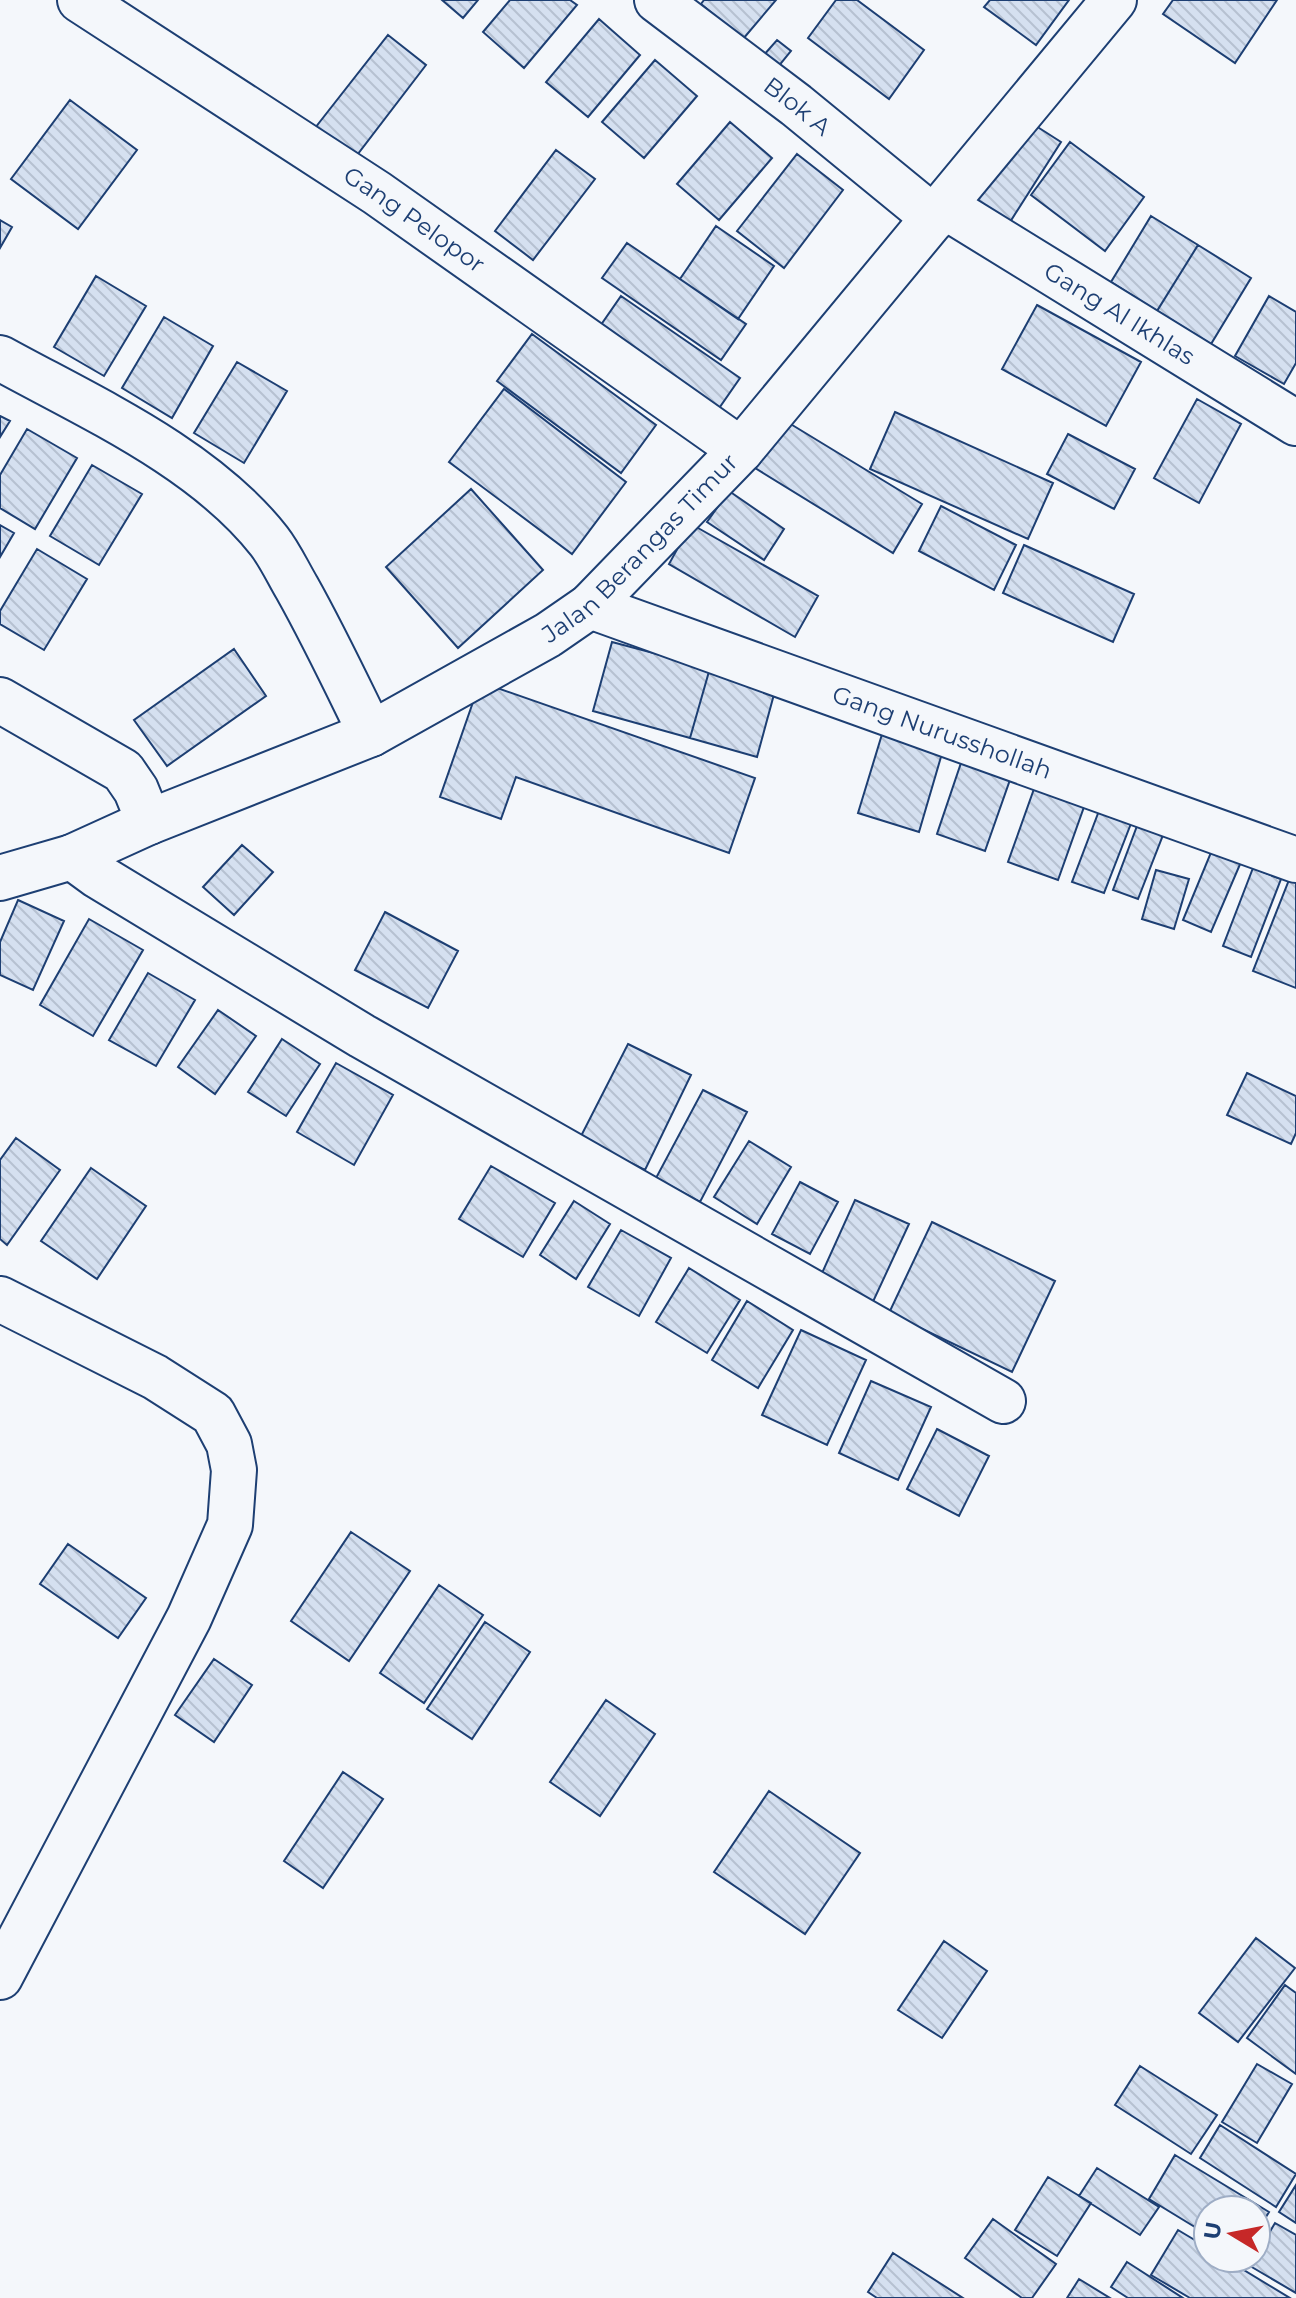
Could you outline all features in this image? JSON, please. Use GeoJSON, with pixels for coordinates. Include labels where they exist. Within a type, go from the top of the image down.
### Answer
{"type":"FeatureCollection","features":[{"type":"Feature","properties":{"kind":"street","name":"Gang Pelopor"},"geometry":{"type":"LineString","coordinates":[[80,0],[377,193],[741,450]]}},
{"type":"Feature","properties":{"kind":"street","name":"Blok A"},"geometry":{"type":"LineString","coordinates":[[657,0],[939,212]]}},
{"type":"Feature","properties":{"kind":"street","name":"Jalan Berangas Timur"},"geometry":{"type":"LineString","coordinates":[[0,878],[72,857],[149,822],[371,734],[548,635],[590,606],[741,450],[1114,0]]}},
{"type":"Feature","properties":{"kind":"street","name":"Gang Al Ikhlas"},"geometry":{"type":"LineString","coordinates":[[939,212],[1296,423]]}},
{"type":"Feature","properties":{"kind":"street"},"geometry":{"type":"LineString","coordinates":[[0,358],[133,431],[209,482],[252,521],[272,545],[318,625],[371,734]]}},
{"type":"Feature","properties":{"kind":"street","name":"Gang Nurusshollah"},"geometry":{"type":"LineString","coordinates":[[590,606],[1296,860]]}},
{"type":"Feature","properties":{"kind":"street"},"geometry":{"type":"LineString","coordinates":[[0,700],[123,771],[136,790],[149,822]]}},
{"type":"Feature","properties":{"kind":"street"},"geometry":{"type":"LineString","coordinates":[[72,857],[98,876],[362,1036],[1003,1401]]}},
{"type":"Feature","properties":{"kind":"street"},"geometry":{"type":"LineString","coordinates":[[0,1299],[155,1377],[213,1414],[229,1444],[234,1470],[230,1525],[189,1618],[0,1977]]}},
{"type":"Feature","properties":{"kind":"building"},"geometry":{"type":"Polygon","coordinates":[[[442,0],[478,0],[463,18],[442,0]]]}},
{"type":"Feature","properties":{"kind":"building"},"geometry":{"type":"Polygon","coordinates":[[[510,0],[570,0],[577,5],[524,68],[483,32],[510,0]]]}},
{"type":"Feature","properties":{"kind":"building"},"geometry":{"type":"Polygon","coordinates":[[[704,0],[776,0],[743,39],[701,4],[704,0]]]}},
{"type":"Feature","properties":{"kind":"building"},"geometry":{"type":"Polygon","coordinates":[[[836,0],[857,0],[924,50],[889,99],[808,38],[836,0]]]}},
{"type":"Feature","properties":{"kind":"building"},"geometry":{"type":"Polygon","coordinates":[[[990,0],[1069,0],[1036,45],[984,7],[990,0]]]}},
{"type":"Feature","properties":{"kind":"building"},"geometry":{"type":"Polygon","coordinates":[[[1173,0],[1277,0],[1235,63],[1163,14],[1173,0]]]}},
{"type":"Feature","properties":{"kind":"building"},"geometry":{"type":"Polygon","coordinates":[[[599,19],[640,55],[588,117],[546,82],[599,19]]]}},
{"type":"Feature","properties":{"kind":"building"},"geometry":{"type":"Polygon","coordinates":[[[388,35],[426,65],[354,159],[315,128],[388,35]]]}},
{"type":"Feature","properties":{"kind":"building"},"geometry":{"type":"Polygon","coordinates":[[[777,40],[791,51],[778,67],[763,56],[777,40]]]}},
{"type":"Feature","properties":{"kind":"building"},"geometry":{"type":"Polygon","coordinates":[[[655,60],[697,96],[644,158],[602,122],[655,60]]]}},
{"type":"Feature","properties":{"kind":"building"},"geometry":{"type":"Polygon","coordinates":[[[70,100],[137,150],[78,229],[11,179],[70,100]]]}},
{"type":"Feature","properties":{"kind":"building"},"geometry":{"type":"Polygon","coordinates":[[[1025,119],[1061,142],[1010,222],[974,199],[1025,119]]]}},
{"type":"Feature","properties":{"kind":"building"},"geometry":{"type":"Polygon","coordinates":[[[730,122],[772,158],[719,220],[677,184],[730,122]]]}},
{"type":"Feature","properties":{"kind":"building"},"geometry":{"type":"Polygon","coordinates":[[[1070,142],[1144,197],[1105,251],[1031,195],[1070,142]]]}},
{"type":"Feature","properties":{"kind":"building"},"geometry":{"type":"Polygon","coordinates":[[[556,150],[595,179],[533,260],[495,231],[556,150]]]}},
{"type":"Feature","properties":{"kind":"building"},"geometry":{"type":"Polygon","coordinates":[[[797,154],[843,190],[784,268],[737,231],[797,154]]]}},
{"type":"Feature","properties":{"kind":"building"},"geometry":{"type":"Polygon","coordinates":[[[1151,216],[1198,245],[1157,311],[1111,282],[1151,216]]]}},
{"type":"Feature","properties":{"kind":"building"},"geometry":{"type":"Polygon","coordinates":[[[0,220],[12,227],[0,248],[0,220]]]}},
{"type":"Feature","properties":{"kind":"building"},"geometry":{"type":"Polygon","coordinates":[[[716,226],[774,266],[738,319],[680,279],[716,226]]]}},
{"type":"Feature","properties":{"kind":"building"},"geometry":{"type":"Polygon","coordinates":[[[627,243],[746,324],[721,360],[602,278],[627,243]]]}},
{"type":"Feature","properties":{"kind":"building"},"geometry":{"type":"Polygon","coordinates":[[[1198,245],[1251,278],[1211,344],[1157,311],[1198,245]]]}},
{"type":"Feature","properties":{"kind":"building"},"geometry":{"type":"Polygon","coordinates":[[[96,276],[146,306],[104,376],[54,347],[96,276]]]}},
{"type":"Feature","properties":{"kind":"building"},"geometry":{"type":"Polygon","coordinates":[[[621,296],[740,378],[715,414],[596,332],[621,296]]]}},
{"type":"Feature","properties":{"kind":"building"},"geometry":{"type":"Polygon","coordinates":[[[1269,296],[1296,312],[1296,363],[1284,384],[1235,356],[1269,296]]]}},
{"type":"Feature","properties":{"kind":"building"},"geometry":{"type":"Polygon","coordinates":[[[1037,305],[1141,362],[1106,426],[1002,369],[1037,305]]]}},
{"type":"Feature","properties":{"kind":"building"},"geometry":{"type":"Polygon","coordinates":[[[164,317],[213,346],[172,418],[122,388],[164,317]]]}},
{"type":"Feature","properties":{"kind":"building"},"geometry":{"type":"Polygon","coordinates":[[[532,334],[656,425],[621,473],[497,381],[532,334]]]}},
{"type":"Feature","properties":{"kind":"building"},"geometry":{"type":"Polygon","coordinates":[[[237,362],[287,391],[244,463],[194,433],[237,362]]]}},
{"type":"Feature","properties":{"kind":"building"},"geometry":{"type":"Polygon","coordinates":[[[504,389],[626,482],[572,554],[449,462],[504,389]]]}},
{"type":"Feature","properties":{"kind":"building"},"geometry":{"type":"Polygon","coordinates":[[[1197,399],[1241,424],[1199,503],[1154,478],[1197,399]]]}},
{"type":"Feature","properties":{"kind":"building"},"geometry":{"type":"Polygon","coordinates":[[[895,412],[1053,483],[1028,539],[870,469],[895,412]]]}},
{"type":"Feature","properties":{"kind":"building"},"geometry":{"type":"Polygon","coordinates":[[[0,416],[10,421],[0,437],[0,416]]]}},
{"type":"Feature","properties":{"kind":"building"},"geometry":{"type":"Polygon","coordinates":[[[784,420],[922,504],[893,553],[755,468],[784,420]]]}},
{"type":"Feature","properties":{"kind":"building"},"geometry":{"type":"Polygon","coordinates":[[[27,429],[77,458],[35,529],[0,508],[0,475],[27,429]]]}},
{"type":"Feature","properties":{"kind":"building"},"geometry":{"type":"Polygon","coordinates":[[[1068,434],[1135,469],[1114,509],[1047,474],[1068,434]]]}},
{"type":"Feature","properties":{"kind":"building"},"geometry":{"type":"Polygon","coordinates":[[[92,465],[142,494],[99,565],[50,536],[92,465]]]}},
{"type":"Feature","properties":{"kind":"building"},"geometry":{"type":"Polygon","coordinates":[[[471,489],[543,570],[458,648],[386,567],[471,489]]]}},
{"type":"Feature","properties":{"kind":"building"},"geometry":{"type":"Polygon","coordinates":[[[729,491],[784,529],[764,560],[707,522],[729,491]]]}},
{"type":"Feature","properties":{"kind":"building"},"geometry":{"type":"Polygon","coordinates":[[[941,506],[1016,545],[994,590],[919,551],[941,506]]]}},
{"type":"Feature","properties":{"kind":"building"},"geometry":{"type":"Polygon","coordinates":[[[691,524],[818,596],[795,637],[669,564],[691,524]]]}},
{"type":"Feature","properties":{"kind":"building"},"geometry":{"type":"Polygon","coordinates":[[[0,525],[14,533],[0,557],[0,525]]]}},
{"type":"Feature","properties":{"kind":"building"},"geometry":{"type":"Polygon","coordinates":[[[1024,545],[1134,594],[1113,642],[1003,593],[1024,545]]]}},
{"type":"Feature","properties":{"kind":"building"},"geometry":{"type":"Polygon","coordinates":[[[37,549],[87,579],[44,650],[0,624],[0,611],[37,549]]]}},
{"type":"Feature","properties":{"kind":"building"},"geometry":{"type":"Polygon","coordinates":[[[612,642],[710,668],[690,738],[593,711],[612,642]]]}},
{"type":"Feature","properties":{"kind":"building"},"geometry":{"type":"Polygon","coordinates":[[[234,649],[266,696],[167,766],[134,720],[234,649]]]}},
{"type":"Feature","properties":{"kind":"building"},"geometry":{"type":"Polygon","coordinates":[[[710,668],[776,687],[757,757],[690,738],[710,668]]]}},
{"type":"Feature","properties":{"kind":"building"},"geometry":{"type":"Polygon","coordinates":[[[480,682],[755,778],[729,853],[516,777],[501,819],[440,797],[480,682]]]}},
{"type":"Feature","properties":{"kind":"building"},"geometry":{"type":"Polygon","coordinates":[[[883,731],[943,750],[919,832],[858,813],[883,731]]]}},
{"type":"Feature","properties":{"kind":"building"},"geometry":{"type":"Polygon","coordinates":[[[963,757],[1012,774],[985,851],[937,834],[963,757]]]}},
{"type":"Feature","properties":{"kind":"building"},"geometry":{"type":"Polygon","coordinates":[[[1040,772],[1090,790],[1058,880],[1008,862],[1040,772]]]}},
{"type":"Feature","properties":{"kind":"building"},"geometry":{"type":"Polygon","coordinates":[[[1105,795],[1137,808],[1104,893],[1072,882],[1105,795]]]}},
{"type":"Feature","properties":{"kind":"building"},"geometry":{"type":"Polygon","coordinates":[[[1137,826],[1163,835],[1138,899],[1113,890],[1137,826]]]}},
{"type":"Feature","properties":{"kind":"building"},"geometry":{"type":"Polygon","coordinates":[[[242,845],[273,872],[234,915],[203,887],[242,845]]]}},
{"type":"Feature","properties":{"kind":"building"},"geometry":{"type":"Polygon","coordinates":[[[1212,850],[1241,862],[1211,932],[1183,920],[1212,850]]]}},
{"type":"Feature","properties":{"kind":"building"},"geometry":{"type":"Polygon","coordinates":[[[1253,868],[1281,879],[1251,957],[1223,946],[1253,868]]]}},
{"type":"Feature","properties":{"kind":"building"},"geometry":{"type":"Polygon","coordinates":[[[1156,870],[1189,879],[1174,929],[1142,919],[1156,870]]]}},
{"type":"Feature","properties":{"kind":"building"},"geometry":{"type":"Polygon","coordinates":[[[1289,880],[1296,882],[1296,988],[1253,971],[1289,880]]]}},
{"type":"Feature","properties":{"kind":"building"},"geometry":{"type":"Polygon","coordinates":[[[18,900],[64,921],[33,990],[0,975],[0,942],[18,900]]]}},
{"type":"Feature","properties":{"kind":"building"},"geometry":{"type":"Polygon","coordinates":[[[385,912],[458,951],[428,1008],[355,970],[385,912]]]}},
{"type":"Feature","properties":{"kind":"building"},"geometry":{"type":"Polygon","coordinates":[[[89,919],[143,950],[93,1036],[40,1005],[89,919]]]}},
{"type":"Feature","properties":{"kind":"building"},"geometry":{"type":"Polygon","coordinates":[[[148,973],[195,1000],[156,1066],[109,1040],[148,973]]]}},
{"type":"Feature","properties":{"kind":"building"},"geometry":{"type":"Polygon","coordinates":[[[218,1010],[256,1036],[215,1094],[178,1067],[218,1010]]]}},
{"type":"Feature","properties":{"kind":"building"},"geometry":{"type":"Polygon","coordinates":[[[282,1039],[320,1064],[286,1116],[248,1092],[282,1039]]]}},
{"type":"Feature","properties":{"kind":"building"},"geometry":{"type":"Polygon","coordinates":[[[628,1044],[691,1075],[645,1170],[580,1138],[628,1044]]]}},
{"type":"Feature","properties":{"kind":"building"},"geometry":{"type":"Polygon","coordinates":[[[336,1063],[393,1095],[354,1165],[297,1132],[336,1063]]]}},
{"type":"Feature","properties":{"kind":"building"},"geometry":{"type":"Polygon","coordinates":[[[1247,1073],[1296,1096],[1296,1133],[1291,1144],[1227,1115],[1247,1073]]]}},
{"type":"Feature","properties":{"kind":"building"},"geometry":{"type":"Polygon","coordinates":[[[703,1090],[747,1112],[700,1202],[656,1178],[703,1090]]]}},
{"type":"Feature","properties":{"kind":"building"},"geometry":{"type":"Polygon","coordinates":[[[16,1138],[60,1170],[7,1245],[0,1239],[0,1160],[16,1138]]]}},
{"type":"Feature","properties":{"kind":"building"},"geometry":{"type":"Polygon","coordinates":[[[749,1141],[791,1167],[757,1224],[714,1197],[749,1141]]]}},
{"type":"Feature","properties":{"kind":"building"},"geometry":{"type":"Polygon","coordinates":[[[491,1166],[555,1203],[523,1257],[459,1219],[491,1166]]]}},
{"type":"Feature","properties":{"kind":"building"},"geometry":{"type":"Polygon","coordinates":[[[91,1168],[146,1206],[97,1279],[41,1241],[91,1168]]]}},
{"type":"Feature","properties":{"kind":"building"},"geometry":{"type":"Polygon","coordinates":[[[800,1182],[838,1202],[810,1254],[772,1234],[800,1182]]]}},
{"type":"Feature","properties":{"kind":"building"},"geometry":{"type":"Polygon","coordinates":[[[855,1200],[909,1224],[871,1306],[818,1282],[855,1200]]]}},
{"type":"Feature","properties":{"kind":"building"},"geometry":{"type":"Polygon","coordinates":[[[574,1201],[610,1224],[576,1279],[540,1255],[574,1201]]]}},
{"type":"Feature","properties":{"kind":"building"},"geometry":{"type":"Polygon","coordinates":[[[932,1222],[1055,1281],[1012,1372],[889,1313],[932,1222]]]}},
{"type":"Feature","properties":{"kind":"building"},"geometry":{"type":"Polygon","coordinates":[[[621,1230],[671,1258],[639,1316],[588,1287],[621,1230]]]}},
{"type":"Feature","properties":{"kind":"building"},"geometry":{"type":"Polygon","coordinates":[[[689,1268],[740,1300],[707,1353],[656,1322],[689,1268]]]}},
{"type":"Feature","properties":{"kind":"building"},"geometry":{"type":"Polygon","coordinates":[[[747,1301],[793,1330],[758,1388],[712,1360],[747,1301]]]}},
{"type":"Feature","properties":{"kind":"building"},"geometry":{"type":"Polygon","coordinates":[[[801,1330],[866,1360],[827,1445],[762,1415],[801,1330]]]}},
{"type":"Feature","properties":{"kind":"building"},"geometry":{"type":"Polygon","coordinates":[[[871,1381],[931,1407],[898,1480],[839,1453],[871,1381]]]}},
{"type":"Feature","properties":{"kind":"building"},"geometry":{"type":"Polygon","coordinates":[[[937,1429],[989,1456],[959,1516],[907,1489],[937,1429]]]}},
{"type":"Feature","properties":{"kind":"building"},"geometry":{"type":"Polygon","coordinates":[[[351,1532],[410,1571],[349,1661],[291,1621],[351,1532]]]}},
{"type":"Feature","properties":{"kind":"building"},"geometry":{"type":"Polygon","coordinates":[[[68,1544],[146,1598],[118,1638],[40,1584],[68,1544]]]}},
{"type":"Feature","properties":{"kind":"building"},"geometry":{"type":"Polygon","coordinates":[[[439,1585],[483,1615],[424,1703],[380,1673],[439,1585]]]}},
{"type":"Feature","properties":{"kind":"building"},"geometry":{"type":"Polygon","coordinates":[[[485,1622],[530,1652],[472,1739],[427,1709],[485,1622]]]}},
{"type":"Feature","properties":{"kind":"building"},"geometry":{"type":"Polygon","coordinates":[[[214,1659],[252,1685],[214,1742],[175,1715],[214,1659]]]}},
{"type":"Feature","properties":{"kind":"building"},"geometry":{"type":"Polygon","coordinates":[[[606,1700],[655,1734],[600,1816],[550,1782],[606,1700]]]}},
{"type":"Feature","properties":{"kind":"building"},"geometry":{"type":"Polygon","coordinates":[[[343,1772],[383,1799],[323,1888],[284,1861],[343,1772]]]}},
{"type":"Feature","properties":{"kind":"building"},"geometry":{"type":"Polygon","coordinates":[[[769,1791],[860,1853],[805,1934],[714,1872],[769,1791]]]}},
{"type":"Feature","properties":{"kind":"building"},"geometry":{"type":"Polygon","coordinates":[[[1256,1938],[1295,1968],[1238,2042],[1199,2013],[1256,1938]]]}},
{"type":"Feature","properties":{"kind":"building"},"geometry":{"type":"Polygon","coordinates":[[[944,1941],[987,1971],[942,2038],[898,2010],[944,1941]]]}},
{"type":"Feature","properties":{"kind":"building"},"geometry":{"type":"Polygon","coordinates":[[[1285,1985],[1296,1993],[1296,2074],[1247,2038],[1285,1985]]]}},
{"type":"Feature","properties":{"kind":"building"},"geometry":{"type":"Polygon","coordinates":[[[1257,2064],[1292,2084],[1257,2143],[1222,2122],[1257,2064]]]}},
{"type":"Feature","properties":{"kind":"building"},"geometry":{"type":"Polygon","coordinates":[[[1140,2066],[1217,2115],[1191,2154],[1115,2105],[1140,2066]]]}},
{"type":"Feature","properties":{"kind":"building"},"geometry":{"type":"Polygon","coordinates":[[[1220,2125],[1296,2174],[1276,2207],[1272,2204],[1272,2194],[1256,2194],[1200,2158],[1220,2125]]]}},
{"type":"Feature","properties":{"kind":"building"},"geometry":{"type":"Polygon","coordinates":[[[1175,2155],[1239,2194],[1192,2194],[1192,2225],[1149,2199],[1175,2155]]]}},
{"type":"Feature","properties":{"kind":"building"},"geometry":{"type":"Polygon","coordinates":[[[1097,2168],[1159,2207],[1140,2235],[1079,2196],[1097,2168]]]}},
{"type":"Feature","properties":{"kind":"building"},"geometry":{"type":"Polygon","coordinates":[[[1048,2177],[1091,2203],[1057,2256],[1015,2230],[1048,2177]]]}},
{"type":"Feature","properties":{"kind":"building"},"geometry":{"type":"Polygon","coordinates":[[[1296,2185],[1296,2223],[1279,2212],[1296,2185]]]}},
{"type":"Feature","properties":{"kind":"building"},"geometry":{"type":"Polygon","coordinates":[[[993,2219],[1056,2264],[1032,2298],[1022,2298],[965,2258],[993,2219]]]}},
{"type":"Feature","properties":{"kind":"building"},"geometry":{"type":"Polygon","coordinates":[[[1275,2223],[1296,2235],[1296,2293],[1264,2274],[1272,2274],[1272,2228],[1275,2223]]]}},
{"type":"Feature","properties":{"kind":"building"},"geometry":{"type":"Polygon","coordinates":[[[1178,2230],[1192,2238],[1192,2274],[1250,2274],[1290,2298],[1190,2298],[1151,2275],[1178,2230]]]}},
{"type":"Feature","properties":{"kind":"building"},"geometry":{"type":"Polygon","coordinates":[[[893,2253],[963,2298],[877,2298],[868,2292],[893,2253]]]}},
{"type":"Feature","properties":{"kind":"building"},"geometry":{"type":"Polygon","coordinates":[[[1127,2262],[1183,2298],[1128,2298],[1111,2287],[1127,2262]]]}},
{"type":"Feature","properties":{"kind":"building"},"geometry":{"type":"Polygon","coordinates":[[[1079,2279],[1110,2298],[1067,2298],[1079,2279]]]}}]}
